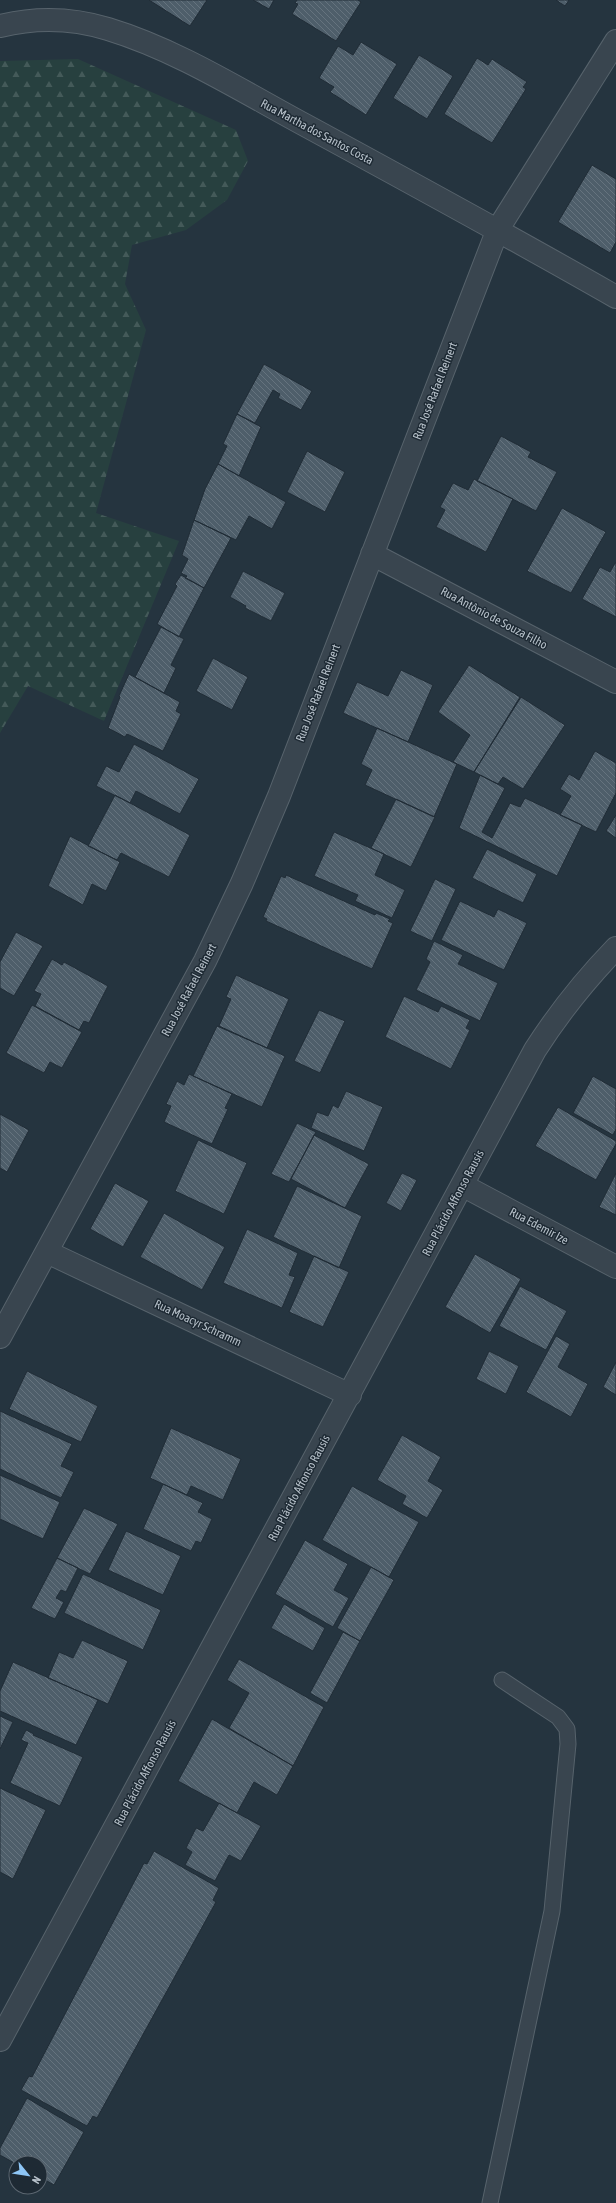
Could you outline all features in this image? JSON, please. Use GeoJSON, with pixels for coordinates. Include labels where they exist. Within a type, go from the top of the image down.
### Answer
{"type":"FeatureCollection","features":[{"type":"Feature","properties":{"kind":"street","name":"Rua Martha dos Santos Costa"},"geometry":{"type":"LineString","coordinates":[[0,26],[20,21],[47,19],[76,22],[108,29],[147,43],[200,69],[498,229],[616,297]]}},
{"type":"Feature","properties":{"kind":"street","name":"Rua José Rafael Reinert"},"geometry":{"type":"LineString","coordinates":[[0,1337],[205,960],[242,883],[279,796],[498,229],[616,42]]}},
{"type":"Feature","properties":{"kind":"street","name":"Rua Antônio de Souza Filho"},"geometry":{"type":"LineString","coordinates":[[372,554],[616,682]]}},
{"type":"Feature","properties":{"kind":"street","name":"Rua Plácido Affonso Rausis"},"geometry":{"type":"LineString","coordinates":[[0,2040],[350,1395],[535,1050],[579,987],[616,948]]}},
{"type":"Feature","properties":{"kind":"street","name":"Rua Edemir Ize"},"geometry":{"type":"LineString","coordinates":[[462,1185],[616,1267]]}},
{"type":"Feature","properties":{"kind":"street","name":"Rua Moacyr Schramm"},"geometry":{"type":"LineString","coordinates":[[47,1252],[350,1395]]}},
{"type":"Feature","properties":{"kind":"lane"},"geometry":{"type":"LineString","coordinates":[[490,2203],[552,1910],[568,1744],[567,1729],[558,1717],[502,1680]]}},
{"type":"Feature","properties":{"kind":"green space"},"geometry":{"type":"Polygon","coordinates":[[[78,59],[236,130],[248,161],[227,200],[186,230],[132,245],[125,284],[146,330],[96,513],[179,541],[104,721],[28,686],[0,733],[0,61],[78,59]]]}},
{"type":"Feature","properties":{"kind":"building"},"geometry":{"type":"Polygon","coordinates":[[[149,0],[207,0],[190,26],[149,0]]]}},
{"type":"Feature","properties":{"kind":"building"},"geometry":{"type":"Polygon","coordinates":[[[253,0],[274,0],[269,9],[253,0]]]}},
{"type":"Feature","properties":{"kind":"building"},"geometry":{"type":"Polygon","coordinates":[[[297,0],[358,0],[361,2],[336,41],[292,14],[298,4],[295,3],[297,0]]]}},
{"type":"Feature","properties":{"kind":"building"},"geometry":{"type":"Polygon","coordinates":[[[556,0],[569,0],[565,6],[556,0]]]}},
{"type":"Feature","properties":{"kind":"building"},"geometry":{"type":"Polygon","coordinates":[[[361,42],[397,64],[366,115],[330,92],[334,87],[319,78],[338,46],[353,55],[361,42]]]}},
{"type":"Feature","properties":{"kind":"building"},"geometry":{"type":"Polygon","coordinates":[[[419,55],[453,76],[427,119],[393,98],[419,55]]]}},
{"type":"Feature","properties":{"kind":"building"},"geometry":{"type":"Polygon","coordinates":[[[477,58],[488,65],[492,59],[527,82],[523,87],[526,89],[492,143],[444,114],[477,58]]]}},
{"type":"Feature","properties":{"kind":"building"},"geometry":{"type":"Polygon","coordinates":[[[592,165],[616,179],[616,242],[610,253],[558,222],[592,165]]]}},
{"type":"Feature","properties":{"kind":"building"},"geometry":{"type":"Polygon","coordinates":[[[264,364],[312,391],[301,410],[278,398],[280,394],[273,390],[255,423],[237,414],[264,364]]]}},
{"type":"Feature","properties":{"kind":"building"},"geometry":{"type":"Polygon","coordinates":[[[237,414],[261,427],[239,476],[218,464],[227,446],[223,444],[237,414]]]}},
{"type":"Feature","properties":{"kind":"building"},"geometry":{"type":"Polygon","coordinates":[[[501,436],[531,452],[528,457],[557,472],[536,511],[477,481],[501,436]]]}},
{"type":"Feature","properties":{"kind":"building"},"geometry":{"type":"Polygon","coordinates":[[[307,451],[345,472],[325,512],[287,492],[307,451]]]}},
{"type":"Feature","properties":{"kind":"building"},"geometry":{"type":"Polygon","coordinates":[[[218,464],[286,502],[272,529],[249,516],[236,540],[194,520],[205,489],[218,464]]]}},
{"type":"Feature","properties":{"kind":"building"},"geometry":{"type":"Polygon","coordinates":[[[474,479],[513,499],[486,552],[436,527],[445,510],[440,507],[453,483],[468,490],[474,479]]]}},
{"type":"Feature","properties":{"kind":"building"},"geometry":{"type":"Polygon","coordinates":[[[562,508],[606,532],[571,593],[527,571],[562,508]]]}},
{"type":"Feature","properties":{"kind":"building"},"geometry":{"type":"Polygon","coordinates":[[[194,520],[231,538],[204,588],[185,578],[187,576],[181,573],[188,559],[182,555],[194,520]]]}},
{"type":"Feature","properties":{"kind":"building"},"geometry":{"type":"Polygon","coordinates":[[[615,563],[616,617],[582,599],[600,567],[610,572],[615,563]]]}},
{"type":"Feature","properties":{"kind":"building"},"geometry":{"type":"Polygon","coordinates":[[[243,571],[285,593],[271,621],[245,608],[246,606],[230,597],[243,571]]]}},
{"type":"Feature","properties":{"kind":"building"},"geometry":{"type":"Polygon","coordinates":[[[181,575],[204,588],[179,637],[157,624],[177,586],[175,584],[181,575]]]}},
{"type":"Feature","properties":{"kind":"building"},"geometry":{"type":"Polygon","coordinates":[[[161,627],[184,639],[171,665],[176,668],[164,693],[135,677],[161,627]]]}},
{"type":"Feature","properties":{"kind":"building"},"geometry":{"type":"Polygon","coordinates":[[[213,658],[248,677],[232,710],[196,691],[213,658]]]}},
{"type":"Feature","properties":{"kind":"building"},"geometry":{"type":"Polygon","coordinates":[[[469,665],[520,697],[474,772],[453,762],[470,735],[438,712],[469,665]]]}},
{"type":"Feature","properties":{"kind":"building"},"geometry":{"type":"Polygon","coordinates":[[[401,670],[433,685],[408,742],[343,713],[357,682],[388,696],[401,670]]]}},
{"type":"Feature","properties":{"kind":"building"},"geometry":{"type":"Polygon","coordinates":[[[129,674],[180,702],[176,711],[181,714],[163,751],[127,734],[125,737],[108,728],[120,697],[119,696],[129,674]]]}},
{"type":"Feature","properties":{"kind":"building"},"geometry":{"type":"Polygon","coordinates":[[[521,697],[565,725],[523,789],[503,777],[498,784],[474,772],[521,697]]]}},
{"type":"Feature","properties":{"kind":"building"},"geometry":{"type":"Polygon","coordinates":[[[377,728],[457,764],[434,817],[365,785],[372,770],[361,764],[377,728]]]}},
{"type":"Feature","properties":{"kind":"building"},"geometry":{"type":"Polygon","coordinates":[[[134,744],[199,779],[180,814],[136,791],[130,803],[96,786],[106,766],[119,772],[134,744]]]}},
{"type":"Feature","properties":{"kind":"building"},"geometry":{"type":"Polygon","coordinates":[[[595,751],[616,763],[616,793],[596,832],[560,815],[571,796],[560,789],[569,774],[579,780],[595,751]]]}},
{"type":"Feature","properties":{"kind":"building"},"geometry":{"type":"Polygon","coordinates":[[[480,775],[505,788],[482,832],[492,838],[510,803],[520,807],[525,798],[582,825],[557,876],[459,828],[480,775]]]}},
{"type":"Feature","properties":{"kind":"building"},"geometry":{"type":"Polygon","coordinates":[[[115,795],[190,835],[169,877],[121,853],[117,860],[88,846],[115,795]]]}},
{"type":"Feature","properties":{"kind":"building"},"geometry":{"type":"Polygon","coordinates":[[[396,799],[435,817],[411,867],[371,848],[396,799]]]}},
{"type":"Feature","properties":{"kind":"building"},"geometry":{"type":"Polygon","coordinates":[[[616,815],[616,838],[606,831],[616,815]]]}},
{"type":"Feature","properties":{"kind":"building"},"geometry":{"type":"Polygon","coordinates":[[[334,832],[384,854],[375,875],[405,890],[392,918],[355,901],[358,895],[314,876],[334,832]]]}},
{"type":"Feature","properties":{"kind":"building"},"geometry":{"type":"Polygon","coordinates":[[[70,836],[120,862],[106,891],[92,884],[83,905],[48,886],[70,836]]]}},
{"type":"Feature","properties":{"kind":"building"},"geometry":{"type":"Polygon","coordinates":[[[487,849],[537,874],[523,903],[472,878],[487,849]]]}},
{"type":"Feature","properties":{"kind":"building"},"geometry":{"type":"Polygon","coordinates":[[[286,875],[375,915],[376,913],[390,919],[388,921],[393,923],[372,969],[266,921],[267,919],[263,917],[281,876],[285,878],[286,875]]]}},
{"type":"Feature","properties":{"kind":"building"},"geometry":{"type":"Polygon","coordinates":[[[435,879],[456,889],[432,941],[410,931],[435,879]]]}},
{"type":"Feature","properties":{"kind":"building"},"geometry":{"type":"Polygon","coordinates":[[[460,901],[494,917],[498,909],[527,923],[504,970],[441,940],[460,901]]]}},
{"type":"Feature","properties":{"kind":"building"},"geometry":{"type":"Polygon","coordinates":[[[16,932],[43,946],[14,996],[0,988],[0,962],[16,932]]]}},
{"type":"Feature","properties":{"kind":"building"},"geometry":{"type":"Polygon","coordinates":[[[434,941],[463,955],[458,964],[498,983],[480,1021],[416,990],[430,962],[426,959],[434,941]]]}},
{"type":"Feature","properties":{"kind":"building"},"geometry":{"type":"Polygon","coordinates":[[[52,959],[62,965],[64,962],[108,986],[89,1023],[84,1021],[79,1030],[35,1006],[41,994],[34,991],[52,959]]]}},
{"type":"Feature","properties":{"kind":"building"},"geometry":{"type":"Polygon","coordinates":[[[236,975],[289,999],[267,1048],[219,1026],[231,999],[226,997],[236,975]]]}},
{"type":"Feature","properties":{"kind":"building"},"geometry":{"type":"Polygon","coordinates":[[[404,996],[438,1012],[441,1006],[470,1020],[466,1028],[470,1030],[451,1069],[385,1037],[404,996]]]}},
{"type":"Feature","properties":{"kind":"building"},"geometry":{"type":"Polygon","coordinates":[[[32,1005],[82,1032],[62,1068],[50,1062],[44,1073],[6,1053],[32,1005]]]}},
{"type":"Feature","properties":{"kind":"building"},"geometry":{"type":"Polygon","coordinates":[[[319,1010],[345,1021],[320,1073],[294,1061],[319,1010]]]}},
{"type":"Feature","properties":{"kind":"building"},"geometry":{"type":"Polygon","coordinates":[[[217,1026],[285,1056],[262,1107],[193,1076],[217,1026]]]}},
{"type":"Feature","properties":{"kind":"building"},"geometry":{"type":"Polygon","coordinates":[[[189,1074],[232,1094],[225,1108],[228,1109],[212,1144],[164,1122],[171,1106],[166,1104],[177,1081],[184,1085],[189,1074]]]}},
{"type":"Feature","properties":{"kind":"building"},"geometry":{"type":"Polygon","coordinates":[[[593,1076],[616,1089],[616,1129],[613,1135],[573,1113],[593,1076]]]}},
{"type":"Feature","properties":{"kind":"building"},"geometry":{"type":"Polygon","coordinates":[[[346,1091],[383,1107],[364,1151],[311,1128],[317,1112],[328,1116],[333,1105],[338,1108],[346,1091]]]}},
{"type":"Feature","properties":{"kind":"building"},"geometry":{"type":"Polygon","coordinates":[[[558,1107],[616,1141],[616,1144],[596,1180],[535,1146],[558,1107]]]}},
{"type":"Feature","properties":{"kind":"building"},"geometry":{"type":"Polygon","coordinates":[[[0,1114],[29,1130],[7,1172],[0,1168],[0,1114]]]}},
{"type":"Feature","properties":{"kind":"building"},"geometry":{"type":"Polygon","coordinates":[[[297,1123],[316,1132],[289,1182],[271,1174],[297,1123]]]}},
{"type":"Feature","properties":{"kind":"building"},"geometry":{"type":"Polygon","coordinates":[[[314,1135],[369,1164],[345,1208],[291,1179],[314,1135]]]}},
{"type":"Feature","properties":{"kind":"building"},"geometry":{"type":"Polygon","coordinates":[[[198,1140],[247,1163],[224,1214],[175,1191],[198,1140]]]}},
{"type":"Feature","properties":{"kind":"building"},"geometry":{"type":"Polygon","coordinates":[[[402,1173],[417,1180],[401,1211],[386,1203],[402,1173]]]}},
{"type":"Feature","properties":{"kind":"building"},"geometry":{"type":"Polygon","coordinates":[[[616,1173],[616,1215],[599,1207],[616,1173]]]}},
{"type":"Feature","properties":{"kind":"building"},"geometry":{"type":"Polygon","coordinates":[[[115,1183],[149,1201],[123,1247],[90,1229],[115,1183]]]}},
{"type":"Feature","properties":{"kind":"building"},"geometry":{"type":"Polygon","coordinates":[[[297,1186],[362,1216],[339,1268],[273,1237],[297,1186]]]}},
{"type":"Feature","properties":{"kind":"building"},"geometry":{"type":"Polygon","coordinates":[[[164,1213],[225,1247],[202,1290],[140,1257],[164,1213]]]}},
{"type":"Feature","properties":{"kind":"building"},"geometry":{"type":"Polygon","coordinates":[[[247,1229],[298,1253],[289,1275],[295,1277],[282,1308],[223,1283],[247,1229]]]}},
{"type":"Feature","properties":{"kind":"building"},"geometry":{"type":"Polygon","coordinates":[[[475,1254],[521,1279],[490,1333],[445,1307],[475,1254]]]}},
{"type":"Feature","properties":{"kind":"building"},"geometry":{"type":"Polygon","coordinates":[[[314,1256],[349,1272],[323,1327],[289,1312],[314,1256]]]}},
{"type":"Feature","properties":{"kind":"building"},"geometry":{"type":"Polygon","coordinates":[[[520,1286],[567,1311],[546,1350],[499,1326],[520,1286]]]}},
{"type":"Feature","properties":{"kind":"building"},"geometry":{"type":"Polygon","coordinates":[[[556,1336],[570,1344],[558,1367],[588,1384],[571,1417],[526,1392],[556,1336]]]}},
{"type":"Feature","properties":{"kind":"building"},"geometry":{"type":"Polygon","coordinates":[[[489,1351],[519,1366],[506,1394],[476,1379],[489,1351]]]}},
{"type":"Feature","properties":{"kind":"building"},"geometry":{"type":"Polygon","coordinates":[[[616,1362],[616,1395],[603,1387],[616,1362]]]}},
{"type":"Feature","properties":{"kind":"building"},"geometry":{"type":"Polygon","coordinates":[[[27,1371],[98,1406],[81,1442],[9,1409],[27,1371]]]}},
{"type":"Feature","properties":{"kind":"building"},"geometry":{"type":"Polygon","coordinates":[[[0,1411],[72,1444],[61,1466],[74,1472],[61,1498],[0,1469],[0,1411]]]}},
{"type":"Feature","properties":{"kind":"building"},"geometry":{"type":"Polygon","coordinates":[[[171,1428],[241,1459],[223,1500],[191,1486],[187,1495],[150,1478],[171,1428]]]}},
{"type":"Feature","properties":{"kind":"building"},"geometry":{"type":"Polygon","coordinates":[[[402,1435],[441,1457],[428,1481],[443,1490],[427,1518],[402,1504],[406,1496],[377,1480],[402,1435]]]}},
{"type":"Feature","properties":{"kind":"building"},"geometry":{"type":"Polygon","coordinates":[[[0,1475],[60,1502],[43,1539],[0,1519],[0,1475]]]}},
{"type":"Feature","properties":{"kind":"building"},"geometry":{"type":"Polygon","coordinates":[[[163,1484],[203,1503],[198,1512],[212,1519],[201,1543],[196,1541],[191,1551],[143,1529],[163,1484]]]}},
{"type":"Feature","properties":{"kind":"building"},"geometry":{"type":"Polygon","coordinates":[[[352,1486],[419,1522],[389,1577],[322,1540],[352,1486]]]}},
{"type":"Feature","properties":{"kind":"building"},"geometry":{"type":"Polygon","coordinates":[[[84,1508],[118,1524],[90,1574],[57,1558],[84,1508]]]}},
{"type":"Feature","properties":{"kind":"building"},"geometry":{"type":"Polygon","coordinates":[[[126,1531],[181,1556],[163,1595],[108,1570],[126,1531]]]}},
{"type":"Feature","properties":{"kind":"building"},"geometry":{"type":"Polygon","coordinates":[[[305,1540],[348,1564],[334,1590],[349,1598],[333,1627],[275,1594],[305,1540]]]}},
{"type":"Feature","properties":{"kind":"building"},"geometry":{"type":"Polygon","coordinates":[[[57,1558],[78,1568],[66,1592],[61,1590],[56,1598],[64,1602],[55,1619],[31,1608],[57,1558]]]}},
{"type":"Feature","properties":{"kind":"building"},"geometry":{"type":"Polygon","coordinates":[[[371,1567],[394,1580],[360,1641],[337,1628],[371,1567]]]}},
{"type":"Feature","properties":{"kind":"building"},"geometry":{"type":"Polygon","coordinates":[[[83,1574],[161,1610],[143,1650],[64,1613],[83,1574]]]}},
{"type":"Feature","properties":{"kind":"building"},"geometry":{"type":"Polygon","coordinates":[[[284,1604],[325,1628],[313,1651],[271,1628],[284,1604]]]}},
{"type":"Feature","properties":{"kind":"building"},"geometry":{"type":"Polygon","coordinates":[[[343,1632],[360,1641],[327,1703],[310,1693],[343,1632]]]}},
{"type":"Feature","properties":{"kind":"building"},"geometry":{"type":"Polygon","coordinates":[[[82,1640],[128,1661],[108,1704],[48,1678],[59,1652],[73,1658],[82,1640]]]}},
{"type":"Feature","properties":{"kind":"building"},"geometry":{"type":"Polygon","coordinates":[[[239,1659],[324,1707],[293,1766],[229,1728],[249,1693],[227,1680],[239,1659]]]}},
{"type":"Feature","properties":{"kind":"building"},"geometry":{"type":"Polygon","coordinates":[[[13,1662],[98,1700],[76,1745],[0,1711],[0,1691],[13,1662]]]}},
{"type":"Feature","properties":{"kind":"building"},"geometry":{"type":"Polygon","coordinates":[[[0,1716],[13,1722],[0,1749],[0,1716]]]}},
{"type":"Feature","properties":{"kind":"building"},"geometry":{"type":"Polygon","coordinates":[[[212,1719],[293,1766],[277,1795],[254,1782],[237,1813],[178,1781],[212,1719]]]}},
{"type":"Feature","properties":{"kind":"building"},"geometry":{"type":"Polygon","coordinates":[[[26,1730],[34,1734],[33,1735],[83,1757],[60,1806],[10,1783],[28,1743],[21,1740],[26,1730]]]}},
{"type":"Feature","properties":{"kind":"building"},"geometry":{"type":"Polygon","coordinates":[[[0,1788],[46,1810],[13,1879],[0,1872],[0,1788]]]}},
{"type":"Feature","properties":{"kind":"building"},"geometry":{"type":"Polygon","coordinates":[[[219,1803],[261,1826],[241,1861],[229,1855],[215,1881],[185,1865],[192,1852],[186,1848],[196,1828],[203,1831],[219,1803]]]}},
{"type":"Feature","properties":{"kind":"building"},"geometry":{"type":"Polygon","coordinates":[[[154,1851],[219,1888],[213,1900],[216,1902],[97,2118],[93,2116],[87,2126],[21,2090],[29,2076],[32,2077],[144,1863],[147,1864],[154,1851]]]}},
{"type":"Feature","properties":{"kind":"building"},"geometry":{"type":"Polygon","coordinates":[[[27,2098],[84,2132],[54,2185],[48,2182],[48,2155],[8,2155],[8,2160],[0,2155],[0,2148],[27,2098]]]}}]}
